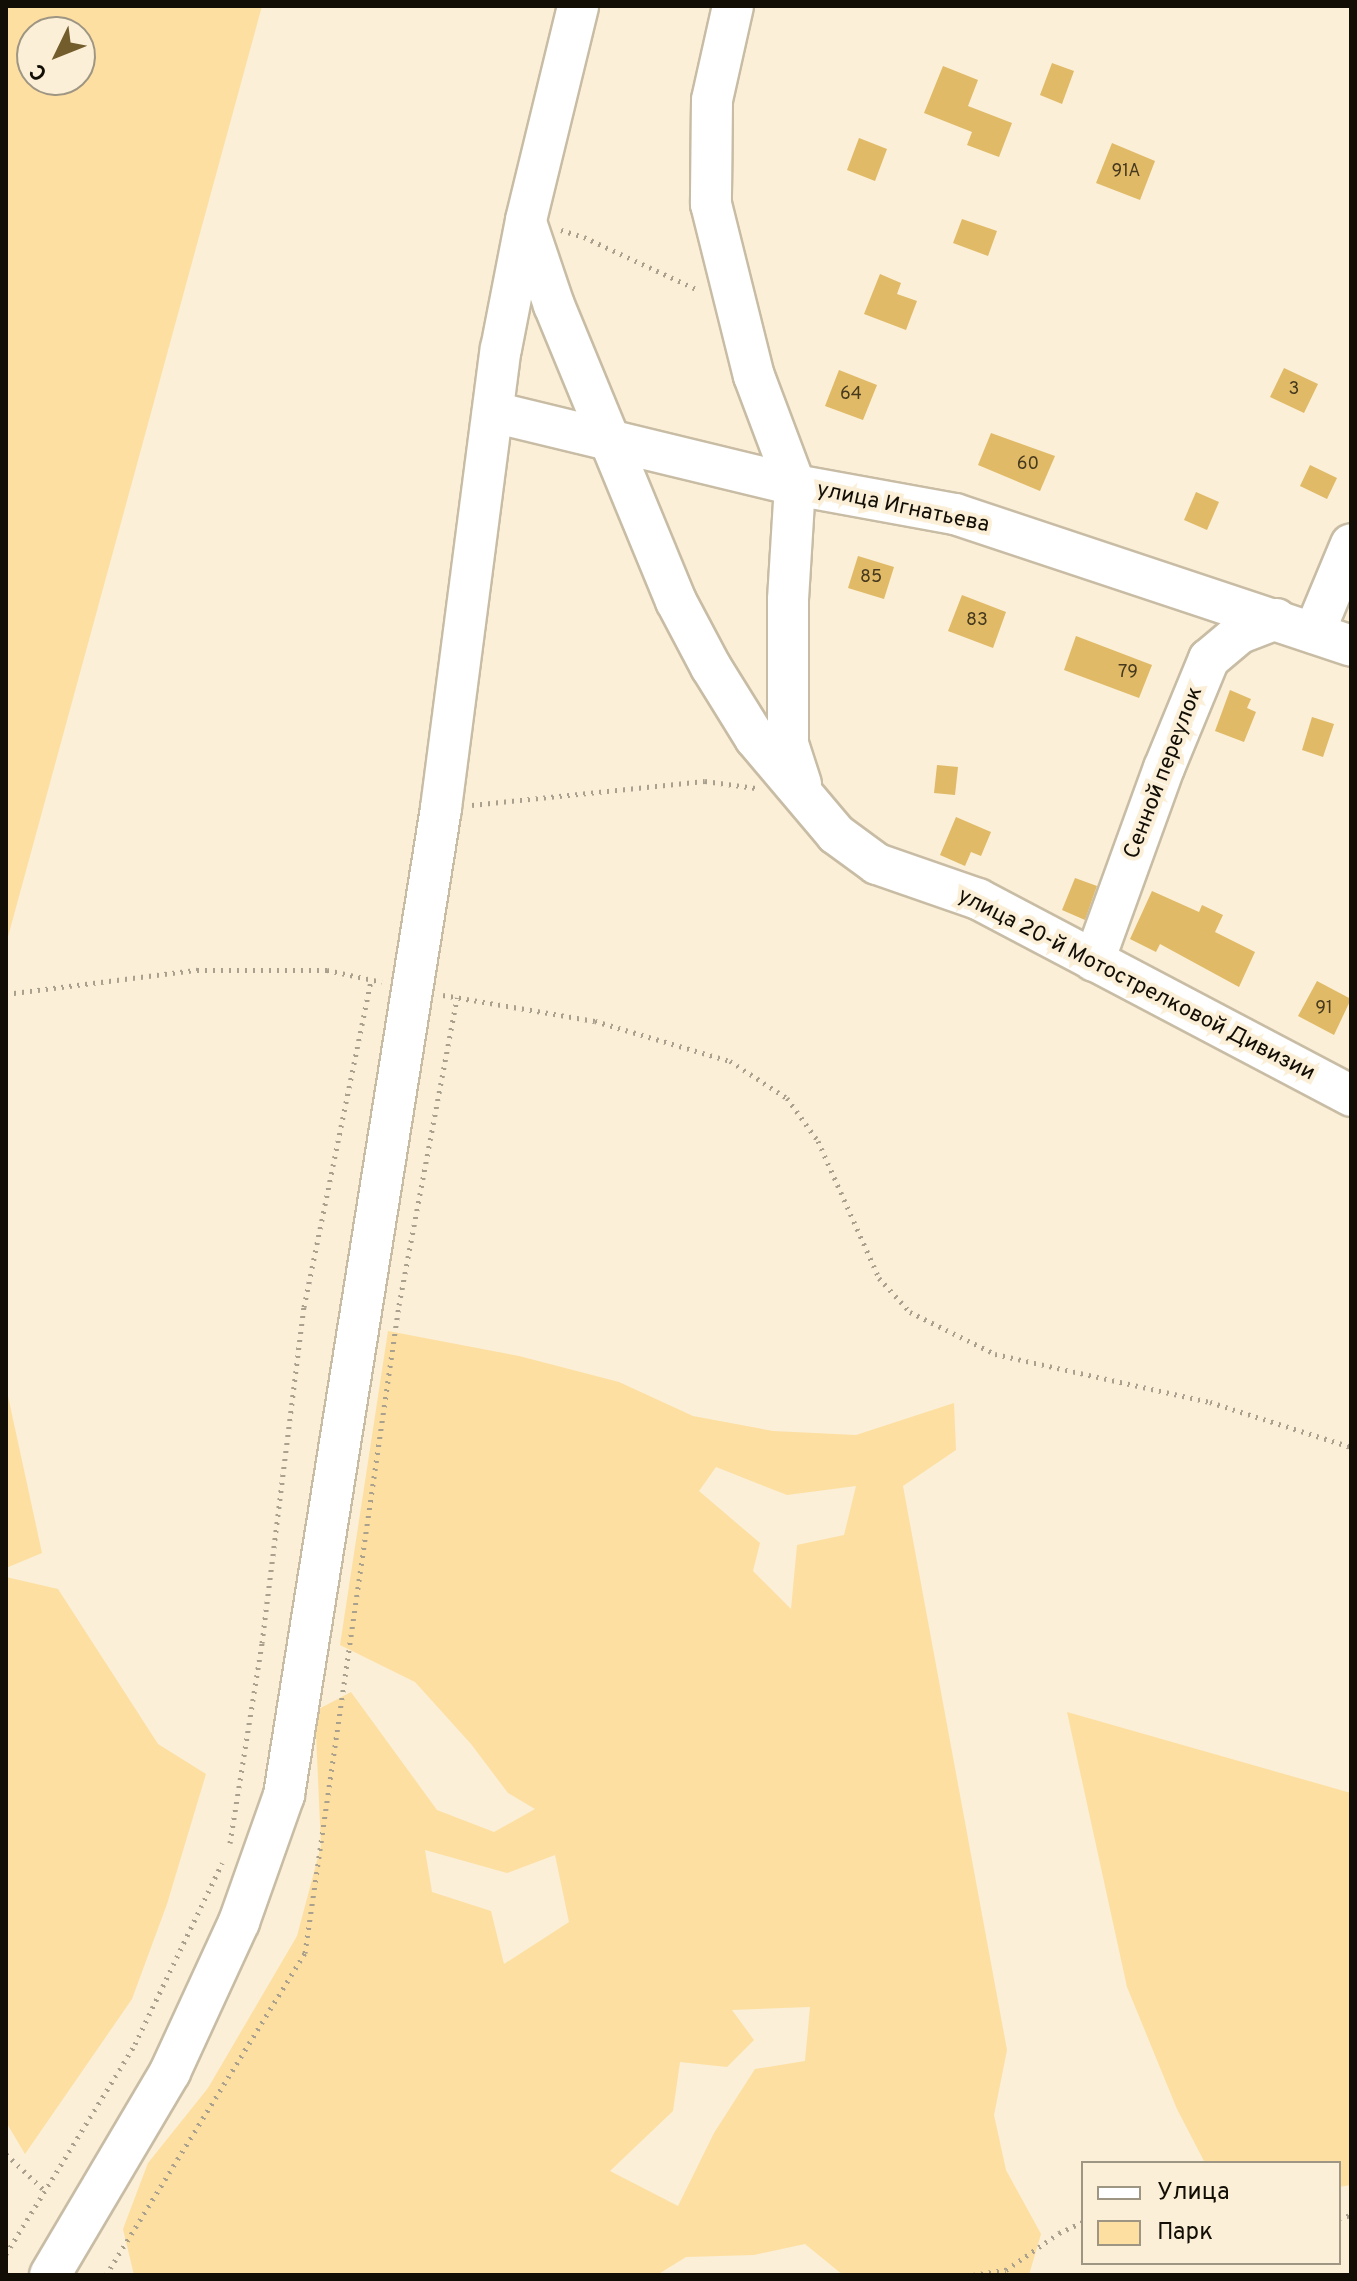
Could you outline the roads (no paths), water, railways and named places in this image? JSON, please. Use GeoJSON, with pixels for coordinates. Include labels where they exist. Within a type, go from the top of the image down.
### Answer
{"type":"FeatureCollection","features":[{"type":"Feature","properties":{"kind":"street"},"geometry":{"type":"LineString","coordinates":[[50,2275],[170,2072],[239,1922],[284,1795],[414,990],[493,412],[526,220],[578,6]]}},
{"type":"Feature","properties":{"kind":"street"},"geometry":{"type":"LineString","coordinates":[[733,6],[712,100],[711,204],[754,376],[795,485],[788,600],[788,744],[805,795]]}},
{"type":"Feature","properties":{"kind":"street","name":"улица 20-й Мотострелковой Дивизии"},"geometry":{"type":"LineString","coordinates":[[526,220],[554,305],[676,601],[711,667],[755,738],[836,834],[877,864],[978,899],[1351,1096]]}},
{"type":"Feature","properties":{"kind":"street","name":"улица Игнатьева"},"geometry":{"type":"LineString","coordinates":[[493,412],[795,485],[955,514],[1351,646]]}},
{"type":"Feature","properties":{"kind":"street"},"geometry":{"type":"LineString","coordinates":[[1314,633],[1351,544]]}},
{"type":"Feature","properties":{"kind":"street","name":"Сенной переулок"},"geometry":{"type":"LineString","coordinates":[[1094,961],[1164,768],[1209,659],[1240,633],[1276,619]]}}]}
